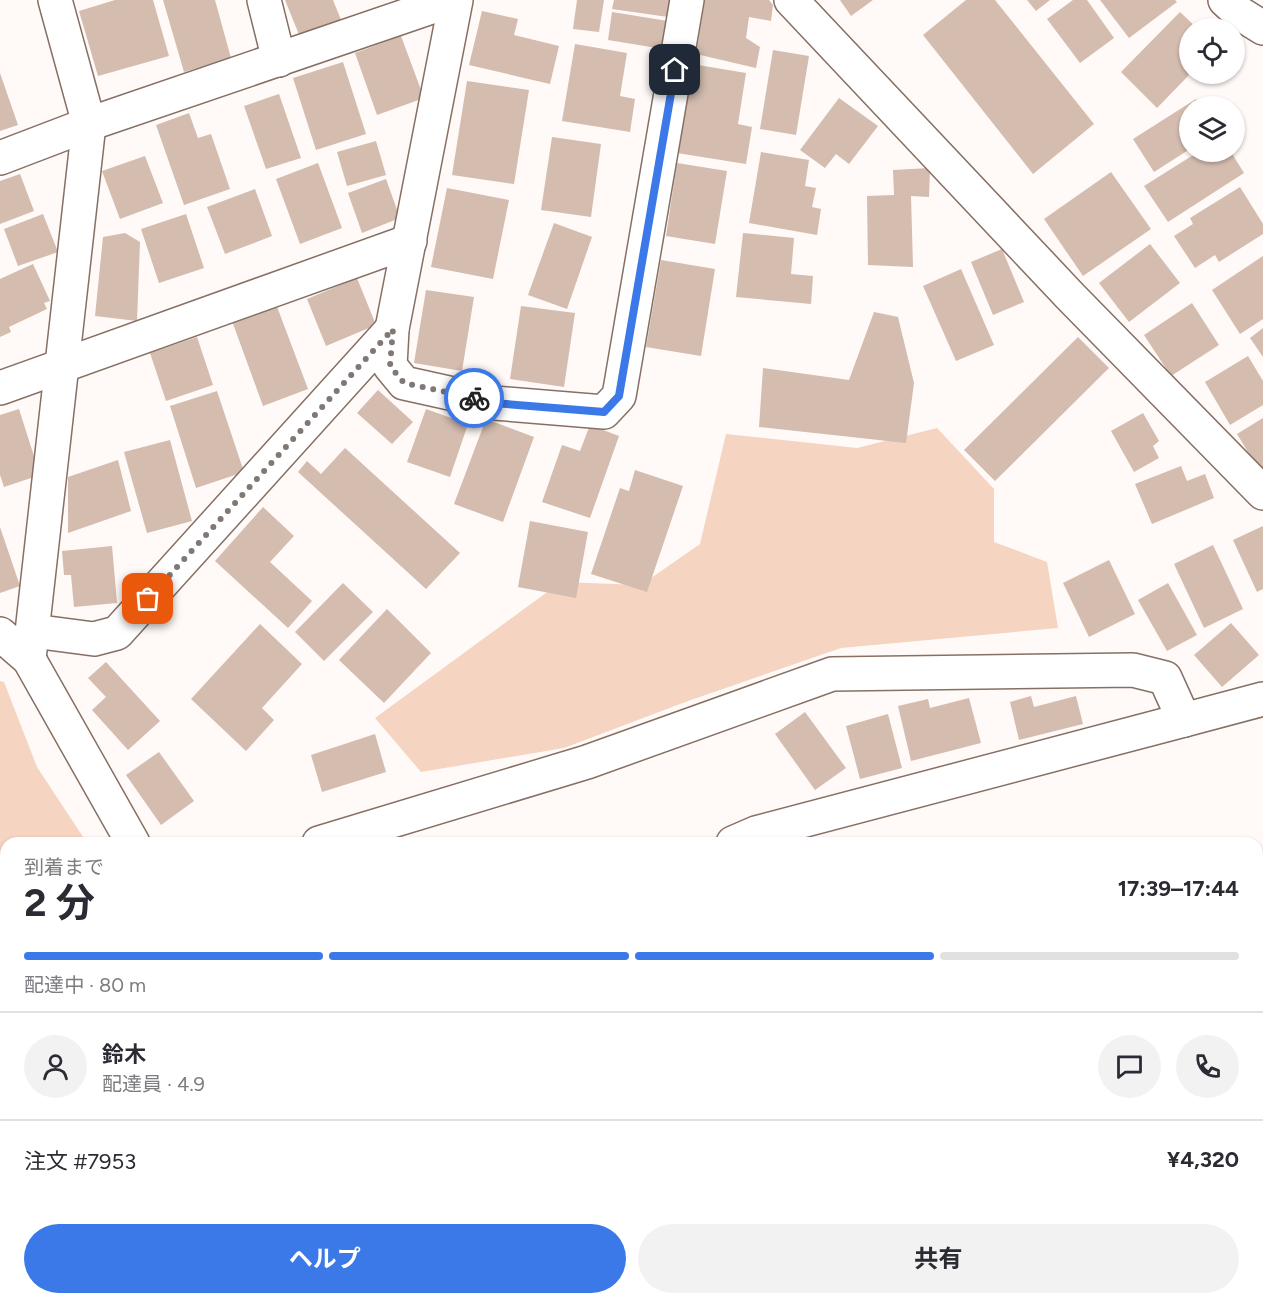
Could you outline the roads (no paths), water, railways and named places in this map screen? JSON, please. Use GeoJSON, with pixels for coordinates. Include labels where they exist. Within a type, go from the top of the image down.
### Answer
{"type":"FeatureCollection","features":[{"type":"Feature","properties":{"kind":"street"},"geometry":{"type":"LineString","coordinates":[[55,0],[89,124],[31,645],[130,837]]}},
{"type":"Feature","properties":{"kind":"street"},"geometry":{"type":"LineString","coordinates":[[264,0],[279,60]]}},
{"type":"Feature","properties":{"kind":"street"},"geometry":{"type":"LineString","coordinates":[[0,158],[89,124],[454,0],[393,329],[390,366],[404,383],[494,403],[604,412],[619,396],[687,0]]}},
{"type":"Feature","properties":{"kind":"street"},"geometry":{"type":"LineString","coordinates":[[791,0],[1070,296],[1263,493]]}},
{"type":"Feature","properties":{"kind":"street"},"geometry":{"type":"LineString","coordinates":[[1226,0],[1239,13],[1263,28]]}},
{"type":"Feature","properties":{"kind":"street"},"geometry":{"type":"LineString","coordinates":[[0,388],[410,242]]}},
{"type":"Feature","properties":{"kind":"street"},"geometry":{"type":"LineString","coordinates":[[0,634],[31,645],[94,639],[117,633],[393,329]]}},
{"type":"Feature","properties":{"kind":"street"},"geometry":{"type":"LineString","coordinates":[[339,837],[587,762],[832,674],[1133,670],[1165,678],[1184,720]]}},
{"type":"Feature","properties":{"kind":"street"},"geometry":{"type":"LineString","coordinates":[[747,837],[1263,699]]}}]}
